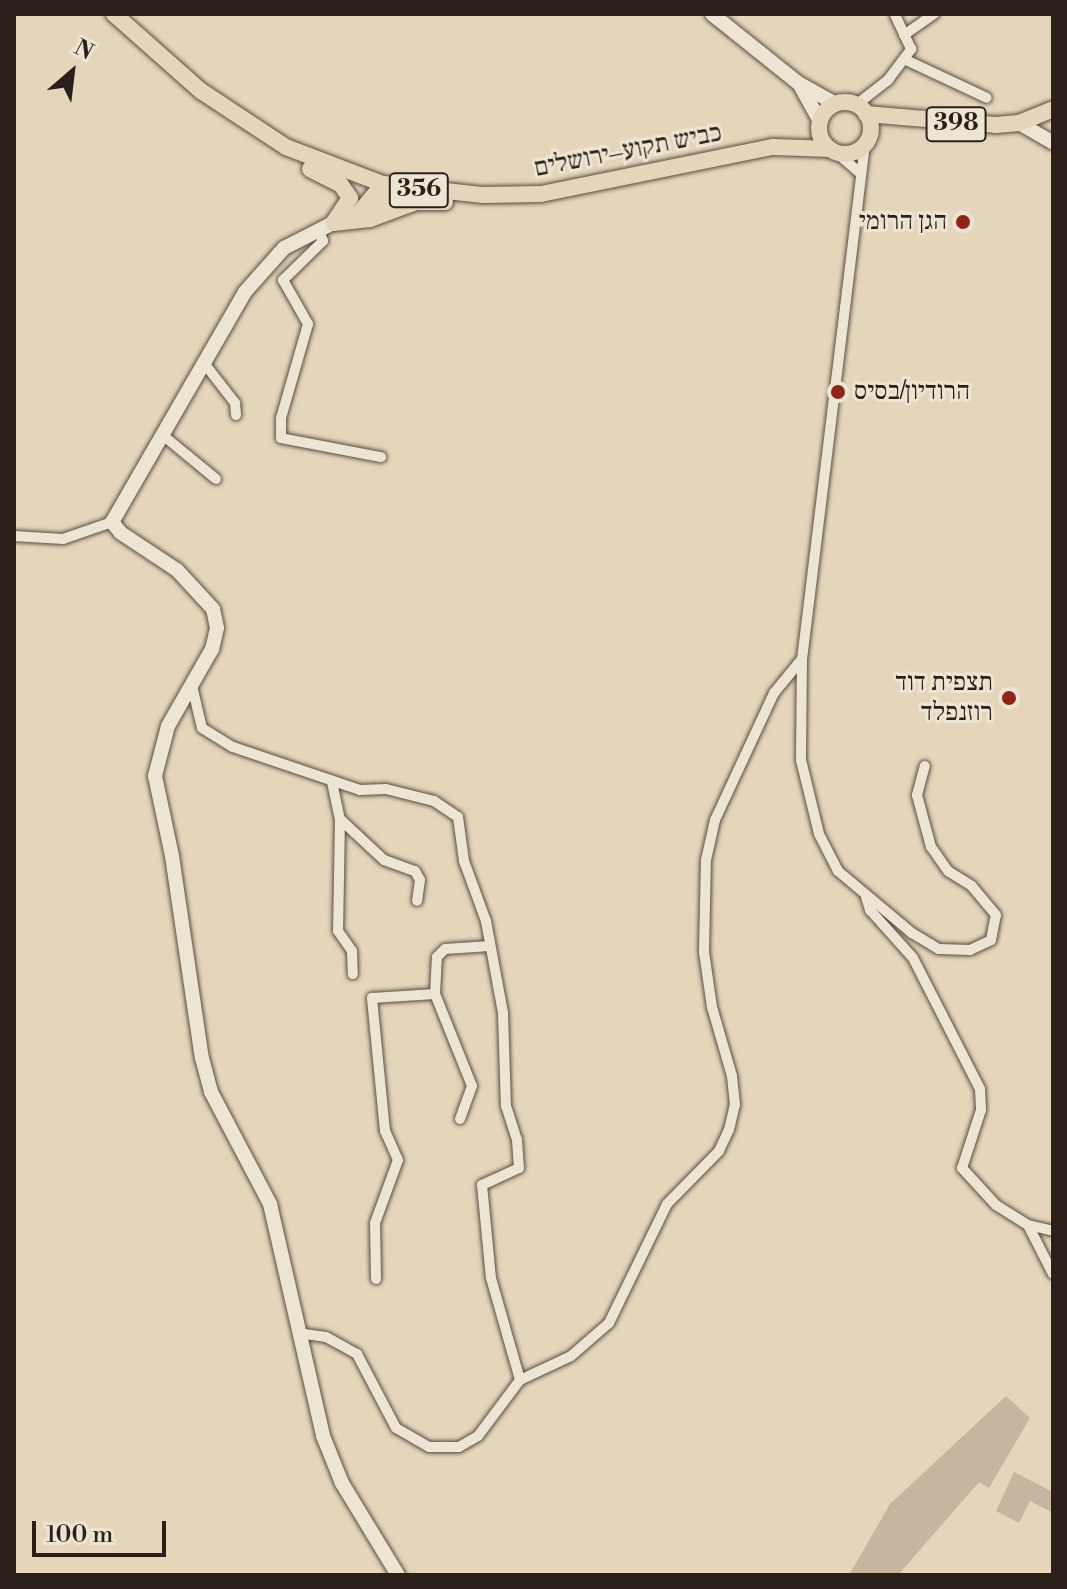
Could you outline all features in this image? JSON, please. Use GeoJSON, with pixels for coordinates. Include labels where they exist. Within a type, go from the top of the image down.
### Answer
{"type":"FeatureCollection","features":[{"type":"Feature","properties":{"kind":"main road","name":"כביש תקוע–ירושלים"},"geometry":{"type":"LineString","coordinates":[[114,14],[201,91],[286,147],[383,184],[519,195],[599,186],[773,147],[810,132],[820,121]]}},
{"type":"Feature","properties":{"kind":"main road"},"geometry":{"type":"LineString","coordinates":[[712,14],[798,83],[836,104],[861,109],[868,138],[853,153],[833,151],[820,135],[820,121],[798,83]]}},
{"type":"Feature","properties":{"kind":"main road"},"geometry":{"type":"LineString","coordinates":[[201,91],[210,109],[341,185],[350,198],[326,226]]}},
{"type":"Feature","properties":{"kind":"main road"},"geometry":{"type":"LineString","coordinates":[[820,121],[836,104]]}},
{"type":"Feature","properties":{"kind":"main road","name":"398"},"geometry":{"type":"LineString","coordinates":[[861,109],[893,119],[1019,123],[1053,109]]}},
{"type":"Feature","properties":{"kind":"main road","name":"398"},"geometry":{"type":"LineString","coordinates":[[868,138],[893,119]]}},
{"type":"Feature","properties":{"kind":"main road"},"geometry":{"type":"LineString","coordinates":[[1019,123],[1053,143]]}},
{"type":"Feature","properties":{"kind":"main road","name":"כביש תקוע–ירושלים"},"geometry":{"type":"LineString","coordinates":[[773,147],[833,151]]}},
{"type":"Feature","properties":{"kind":"main road"},"geometry":{"type":"LineString","coordinates":[[370,219],[384,196],[383,184]]}},
{"type":"Feature","properties":{"kind":"main road"},"geometry":{"type":"LineString","coordinates":[[383,184],[359,213],[284,248],[267,265],[222,323],[165,437],[112,522],[121,533],[177,570],[213,609],[217,628],[158,752],[159,806],[172,856],[205,1070],[211,1092],[270,1204],[298,1333],[328,1448],[342,1483],[398,1575]]}},
{"type":"Feature","properties":{"kind":"main road"},"geometry":{"type":"LineString","coordinates":[[326,226],[370,219],[416,202],[502,203],[519,195]]}},
{"type":"Feature","properties":{"kind":"street"},"geometry":{"type":"LineString","coordinates":[[861,109],[906,60],[911,49],[895,14]]}},
{"type":"Feature","properties":{"kind":"street"},"geometry":{"type":"LineString","coordinates":[[904,35],[934,14]]}},
{"type":"Feature","properties":{"kind":"street"},"geometry":{"type":"LineString","coordinates":[[906,60],[987,98]]}},
{"type":"Feature","properties":{"kind":"street"},"geometry":{"type":"LineString","coordinates":[[868,138],[858,171],[835,423],[802,659],[805,790],[838,871],[865,895],[939,949],[970,950],[997,933],[996,915],[986,900],[948,871],[931,847],[917,795],[925,766]]}},
{"type":"Feature","properties":{"kind":"street"},"geometry":{"type":"LineString","coordinates":[[833,151],[858,171]]}},
{"type":"Feature","properties":{"kind":"street"},"geometry":{"type":"LineString","coordinates":[[326,226],[323,241],[283,280],[308,324],[281,418],[281,438],[381,457]]}},
{"type":"Feature","properties":{"kind":"street"},"geometry":{"type":"LineString","coordinates":[[204,363],[235,403],[236,415]]}},
{"type":"Feature","properties":{"kind":"street"},"geometry":{"type":"LineString","coordinates":[[165,437],[216,479]]}},
{"type":"Feature","properties":{"kind":"street"},"geometry":{"type":"LineString","coordinates":[[14,536],[63,539],[112,522]]}},
{"type":"Feature","properties":{"kind":"street"},"geometry":{"type":"LineString","coordinates":[[298,1333],[326,1337],[357,1354],[396,1428],[429,1447],[459,1447],[478,1436],[520,1380],[571,1356],[609,1323],[667,1204],[719,1151],[729,1130],[735,1105],[732,1076],[712,1007],[704,952],[706,860],[715,820],[774,693],[802,659]]}},
{"type":"Feature","properties":{"kind":"street"},"geometry":{"type":"LineString","coordinates":[[192,686],[202,728],[209,736],[332,782],[434,801],[458,817],[464,861],[490,946],[503,1013],[506,1106],[519,1156],[519,1168],[510,1175],[482,1185],[493,1292],[520,1380]]}},
{"type":"Feature","properties":{"kind":"street"},"geometry":{"type":"LineString","coordinates":[[332,782],[340,819],[338,931],[352,951],[353,974]]}},
{"type":"Feature","properties":{"kind":"street"},"geometry":{"type":"LineString","coordinates":[[340,819],[384,860],[415,871],[420,880],[417,901]]}},
{"type":"Feature","properties":{"kind":"street"},"geometry":{"type":"LineString","coordinates":[[865,895],[870,910],[913,958],[980,1089],[978,1120],[962,1168],[996,1205],[1028,1225],[1053,1231]]}},
{"type":"Feature","properties":{"kind":"street"},"geometry":{"type":"LineString","coordinates":[[460,1119],[472,1086],[435,994],[437,957],[445,949],[490,946]]}},
{"type":"Feature","properties":{"kind":"street"},"geometry":{"type":"LineString","coordinates":[[376,1279],[375,1223],[398,1160],[385,1131],[372,998],[435,994]]}},
{"type":"Feature","properties":{"kind":"street"},"geometry":{"type":"LineString","coordinates":[[1028,1225],[1053,1274]]}},
{"type":"Feature","properties":{"kind":"shaded area"},"geometry":{"type":"Polygon","coordinates":[[[1006,1396],[1030,1418],[989,1488],[979,1482],[898,1575],[849,1575],[890,1504],[1006,1396]]]}},
{"type":"Feature","properties":{"kind":"shaded area"},"geometry":{"type":"Polygon","coordinates":[[[1014,1472],[1053,1492],[1051,1512],[1030,1501],[1019,1523],[996,1511],[1014,1472]]]}},
{"type":"Feature","properties":{"kind":"place","name":"הגן הרומי"},"geometry":{"type":"Point","coordinates":[963,222]}},
{"type":"Feature","properties":{"kind":"place","name":"הרודיון/בסיס"},"geometry":{"type":"Point","coordinates":[838,392]}},
{"type":"Feature","properties":{"kind":"place","name":"תצפית דוד רוזנפלד"},"geometry":{"type":"Point","coordinates":[1009,698]}}]}
